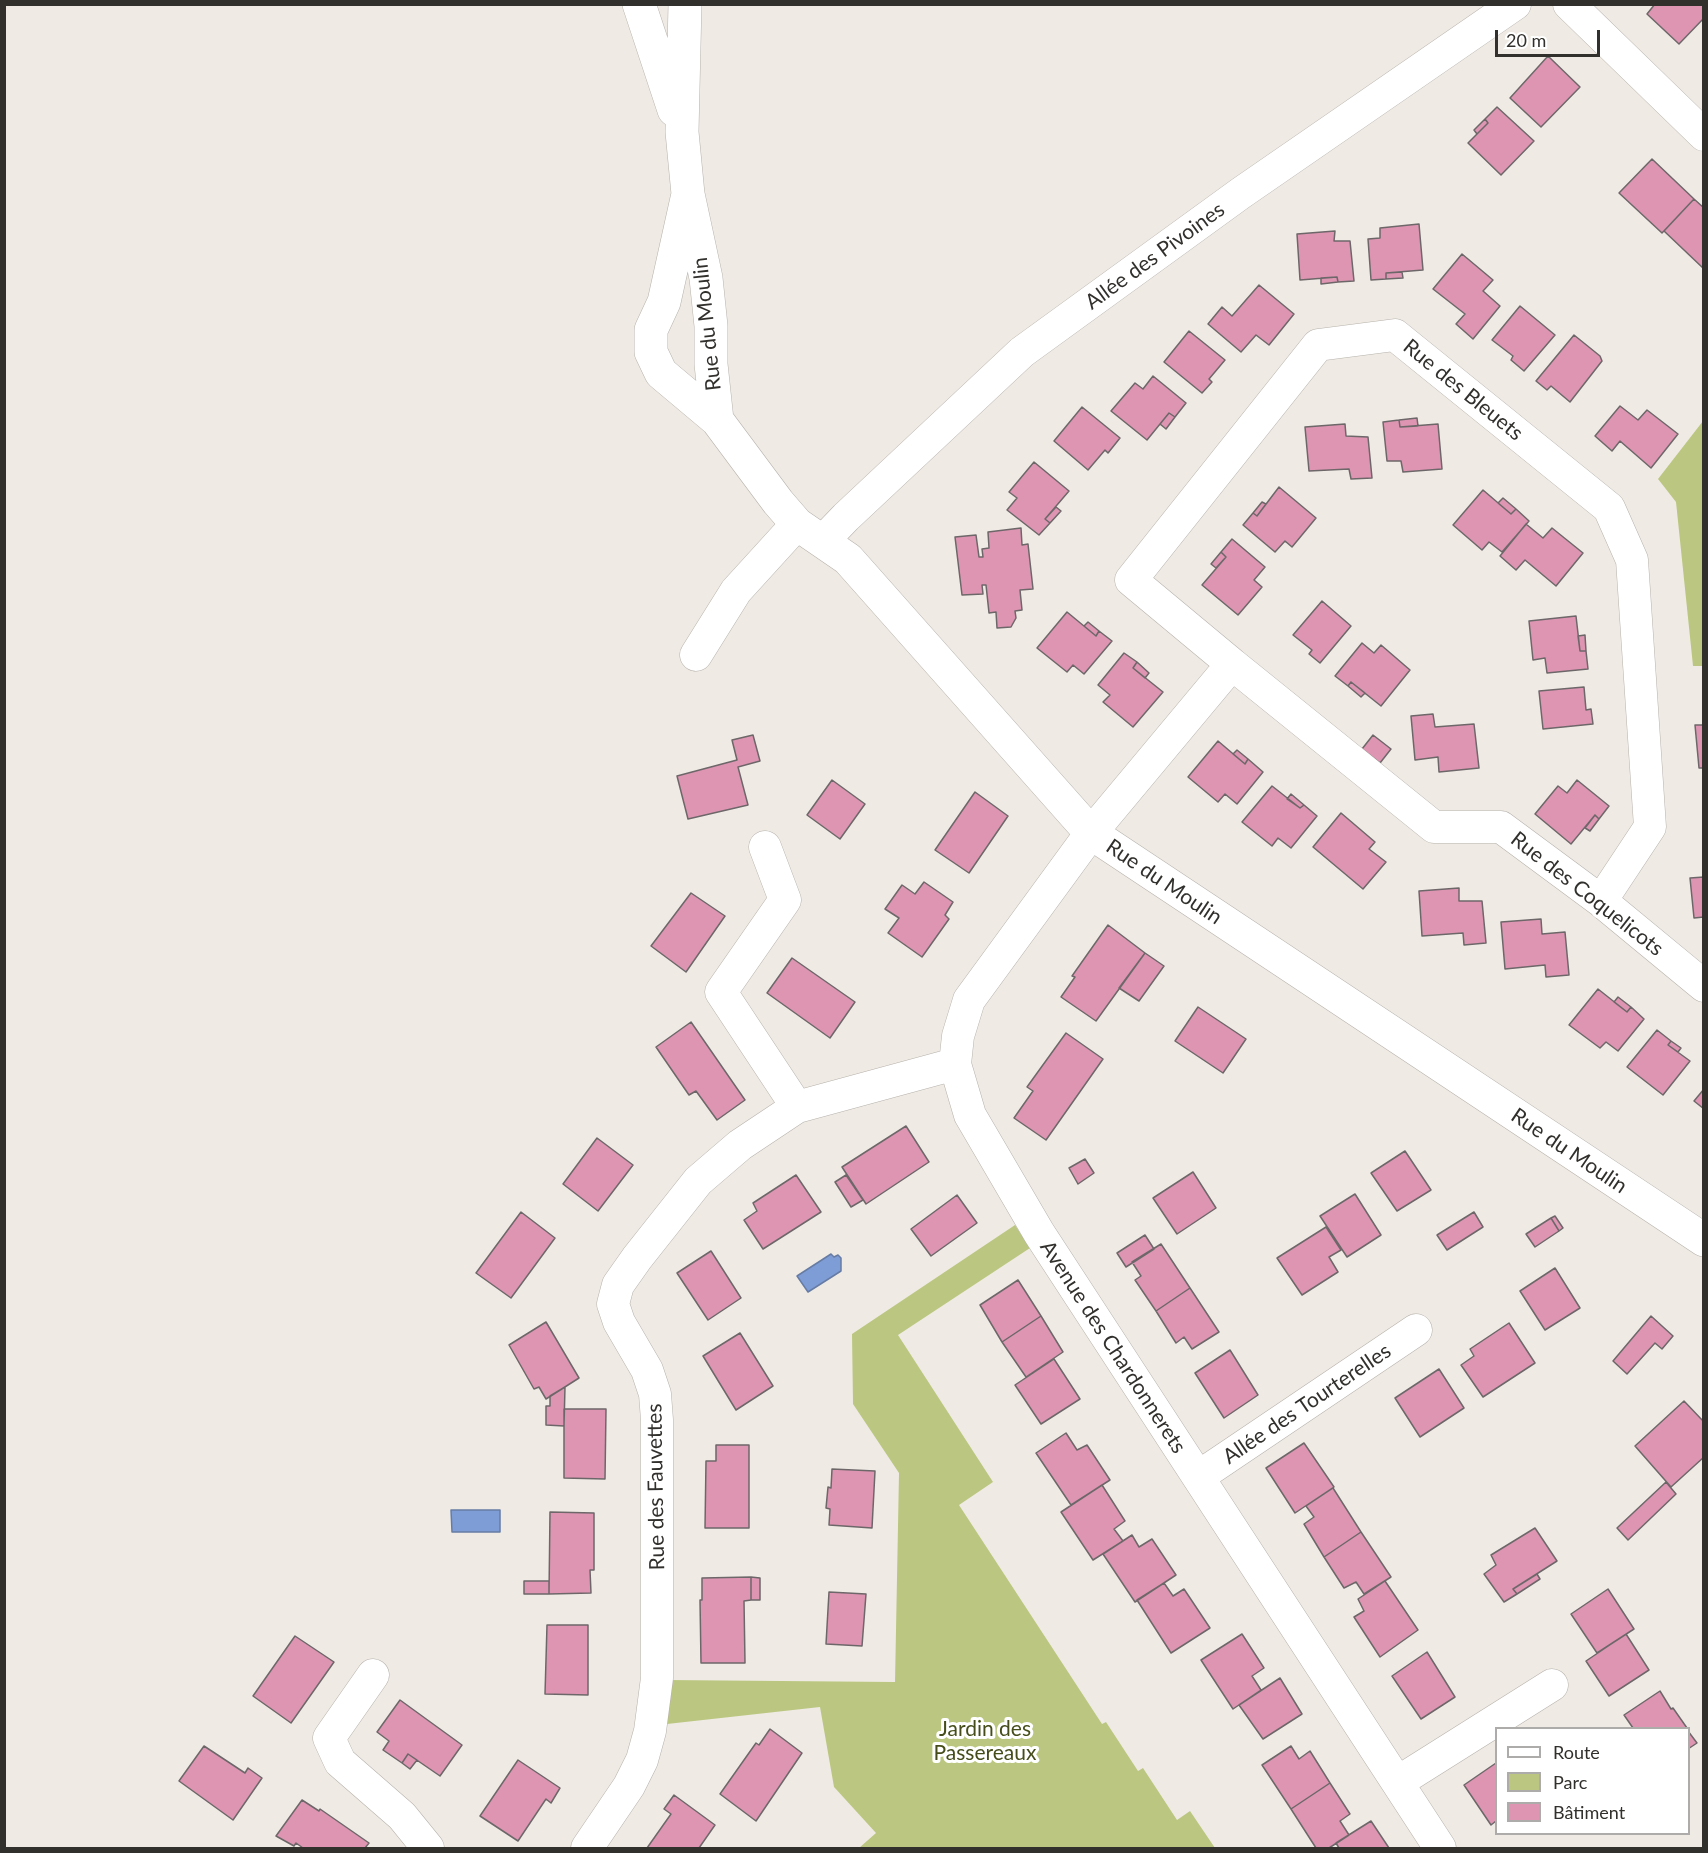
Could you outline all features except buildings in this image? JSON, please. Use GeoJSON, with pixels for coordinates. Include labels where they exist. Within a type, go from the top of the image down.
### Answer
{"type":"FeatureCollection","features":[{"type":"Feature","properties":{"kind":"street","name":"Rue du Moulin"},"geometry":{"type":"LineString","coordinates":[[639,4],[681,132]]}},
{"type":"Feature","properties":{"kind":"street","name":"Rue du Moulin"},"geometry":{"type":"LineString","coordinates":[[685,4],[681,132],[688,194],[706,278],[717,420]]}},
{"type":"Feature","properties":{"kind":"street","name":"Allée des Pivoines"},"geometry":{"type":"LineString","coordinates":[[696,655],[736,591],[810,533],[846,518],[1022,352],[1241,193],[1515,4]]}},
{"type":"Feature","properties":{"kind":"street"},"geometry":{"type":"LineString","coordinates":[[1569,4],[1704,135]]}},
{"type":"Feature","properties":{"kind":"street","name":"Rue du Moulin"},"geometry":{"type":"LineString","coordinates":[[688,194],[670,280],[664,302],[651,330],[651,352],[660,373],[717,420],[778,502],[810,533],[848,559],[1091,833],[1704,1240]]}},
{"type":"Feature","properties":{"kind":"street","name":"Rue des Bleuets"},"geometry":{"type":"LineString","coordinates":[[1232,664],[1131,580],[1318,345],[1395,335],[1609,508],[1632,560],[1650,827],[1601,901]]}},
{"type":"Feature","properties":{"kind":"street"},"geometry":{"type":"LineString","coordinates":[[1091,833],[1232,664]]}},
{"type":"Feature","properties":{"kind":"street","name":"Rue des Coquelicots"},"geometry":{"type":"LineString","coordinates":[[1232,664],[1434,828],[1501,827],[1601,901],[1704,986]]}},
{"type":"Feature","properties":{"kind":"street","name":"Avenue des Chardonnerets"},"geometry":{"type":"LineString","coordinates":[[1091,833],[969,1000],[958,1036],[955,1064],[970,1114],[1038,1233],[1440,1848]]}},
{"type":"Feature","properties":{"kind":"street"},"geometry":{"type":"LineString","coordinates":[[765,847],[785,900],[721,992],[797,1107]]}},
{"type":"Feature","properties":{"kind":"street","name":"Rue des Fauvettes"},"geometry":{"type":"LineString","coordinates":[[587,1848],[629,1786],[642,1760],[650,1731],[657,1678],[657,1420],[655,1394],[647,1370],[620,1322],[613,1304],[618,1285],[698,1181],[740,1145],[797,1107],[955,1064]]}},
{"type":"Feature","properties":{"kind":"street","name":"Allée des Tourterelles"},"geometry":{"type":"LineString","coordinates":[[1198,1477],[1416,1330]]}},
{"type":"Feature","properties":{"kind":"street"},"geometry":{"type":"LineString","coordinates":[[373,1675],[330,1738],[340,1762],[402,1816],[428,1848]]}},
{"type":"Feature","properties":{"kind":"street"},"geometry":{"type":"LineString","coordinates":[[1398,1782],[1552,1685]]}},
{"type":"Feature","properties":{"kind":"green space"},"geometry":{"type":"Polygon","coordinates":[[[1703,421],[1704,666],[1693,666],[1676,502],[1658,479],[1703,421]]]}},
{"type":"Feature","properties":{"kind":"green space","name":"Jardin des Passereaux"},"geometry":{"type":"Polygon","coordinates":[[[1015,1225],[1030,1248],[898,1335],[993,1482],[959,1505],[1102,1724],[1106,1722],[1138,1771],[1143,1768],[1177,1820],[1190,1811],[1215,1848],[859,1848],[876,1833],[834,1787],[820,1707],[667,1724],[667,1680],[895,1682],[899,1473],[853,1404],[852,1334],[1015,1225]]]}},
{"type":"Feature","properties":{"kind":"water"},"geometry":{"type":"Polygon","coordinates":[[[831,1254],[841,1258],[841,1271],[808,1292],[797,1276],[831,1254]]]}},
{"type":"Feature","properties":{"kind":"water"},"geometry":{"type":"Polygon","coordinates":[[[451,1510],[500,1510],[500,1532],[452,1532],[451,1510]]]}}]}
